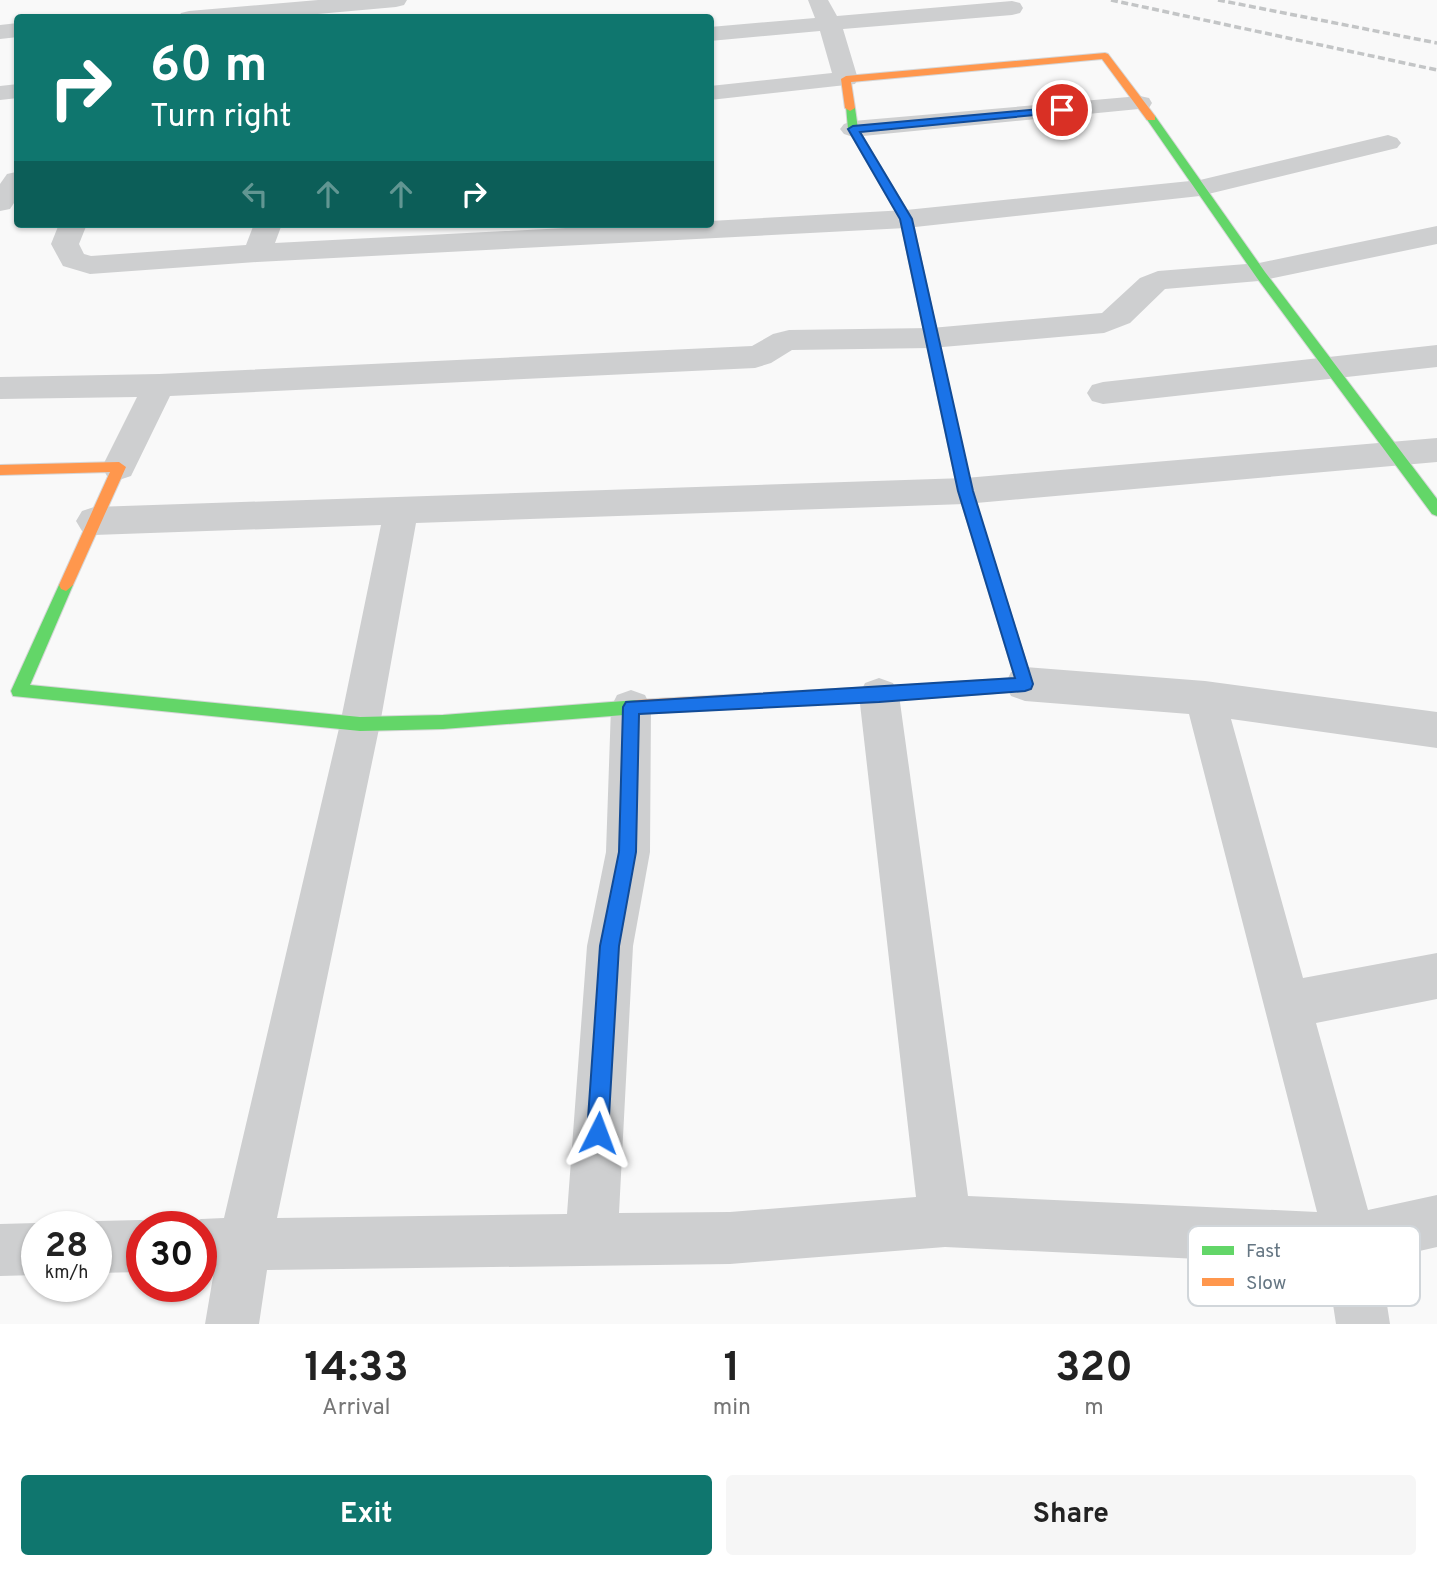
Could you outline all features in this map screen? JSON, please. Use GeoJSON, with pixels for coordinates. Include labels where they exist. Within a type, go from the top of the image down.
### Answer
{"type":"FeatureCollection","features":[{"type":"Feature","properties":{"kind":"street"},"geometry":{"type":"LineString","coordinates":[[244,14],[396,0]]}},
{"type":"Feature","properties":{"kind":"street"},"geometry":{"type":"LineString","coordinates":[[818,0],[829,23],[846,79],[853,129],[906,219],[965,491],[1025,684]]}},
{"type":"Feature","properties":{"kind":"street"},"geometry":{"type":"LineString","coordinates":[[714,34],[1012,8]]}},
{"type":"Feature","properties":{"kind":"street"},"geometry":{"type":"LineString","coordinates":[[714,93],[1105,56],[1259,272],[1331,370],[1400,455],[1437,510]]}},
{"type":"Feature","properties":{"kind":"street"},"geometry":{"type":"LineString","coordinates":[[853,129],[1140,103]]}},
{"type":"Feature","properties":{"kind":"street"},"geometry":{"type":"LineString","coordinates":[[71,228],[65,244],[74,260],[90,265],[257,253],[906,219],[1200,188],[1388,143]]}},
{"type":"Feature","properties":{"kind":"street"},"geometry":{"type":"LineString","coordinates":[[0,203],[11,182]]}},
{"type":"Feature","properties":{"kind":"street"},"geometry":{"type":"LineString","coordinates":[[257,253],[266,228]]}},
{"type":"Feature","properties":{"kind":"street"},"geometry":{"type":"LineString","coordinates":[[0,388],[159,385],[755,357],[789,340],[931,338],[1104,323],[1115,321],[1122,316],[1146,287],[1158,279],[1259,272],[1437,235]]}},
{"type":"Feature","properties":{"kind":"street"},"geometry":{"type":"LineString","coordinates":[[1102,393],[1331,370],[1437,356]]}},
{"type":"Feature","properties":{"kind":"street"},"geometry":{"type":"LineString","coordinates":[[159,385],[94,521],[19,691],[360,724],[443,722],[631,707],[879,695],[1025,684],[1205,698],[1437,730]]}},
{"type":"Feature","properties":{"kind":"street"},"geometry":{"type":"LineString","coordinates":[[94,521],[965,491],[1437,450]]}},
{"type":"Feature","properties":{"kind":"street"},"geometry":{"type":"LineString","coordinates":[[0,470],[119,467]]}},
{"type":"Feature","properties":{"kind":"street"},"geometry":{"type":"LineString","coordinates":[[232,1324],[223,1244],[360,724],[401,510]]}},
{"type":"Feature","properties":{"kind":"street"},"geometry":{"type":"LineString","coordinates":[[879,695],[945,1221]]}},
{"type":"Feature","properties":{"kind":"street"},"geometry":{"type":"LineString","coordinates":[[1205,698],[1346,1226]]}},
{"type":"Feature","properties":{"kind":"street"},"geometry":{"type":"LineString","coordinates":[[591,1239],[610,946],[628,852],[631,707]]}},
{"type":"Feature","properties":{"kind":"street"},"geometry":{"type":"LineString","coordinates":[[1287,1005],[1437,976]]}},
{"type":"Feature","properties":{"kind":"street"},"geometry":{"type":"LineString","coordinates":[[223,1244],[730,1238],[945,1221],[1188,1232]]}},
{"type":"Feature","properties":{"kind":"street"},"geometry":{"type":"LineString","coordinates":[[1418,1226],[1437,1222]]}},
{"type":"Feature","properties":{"kind":"street"},"geometry":{"type":"LineString","coordinates":[[0,1250],[21,1249]]}},
{"type":"Feature","properties":{"kind":"street"},"geometry":{"type":"LineString","coordinates":[[1360,1306],[1363,1324]]}},
{"type":"Feature","properties":{"kind":"railway"},"geometry":{"type":"LineString","coordinates":[[1111,0],[1437,70]]}},
{"type":"Feature","properties":{"kind":"railway"},"geometry":{"type":"LineString","coordinates":[[1218,0],[1437,43]]}},
{"type":"Feature","properties":{"kind":"traffic: fast"},"geometry":{"type":"LineString","coordinates":[[850,108],[853,129],[906,219],[965,491],[1025,684],[927,691]]}},
{"type":"Feature","properties":{"kind":"traffic: fast"},"geometry":{"type":"LineString","coordinates":[[1151,118],[1261,275],[1437,510]]}},
{"type":"Feature","properties":{"kind":"traffic: fast"},"geometry":{"type":"LineString","coordinates":[[66,585],[19,691],[360,724],[443,722],[637,707]]}},
{"type":"Feature","properties":{"kind":"traffic: slow"},"geometry":{"type":"LineString","coordinates":[[850,108],[846,79],[1105,56],[1151,118]]}},
{"type":"Feature","properties":{"kind":"traffic: slow"},"geometry":{"type":"LineString","coordinates":[[0,470],[119,467],[66,585]]}},
{"type":"Feature","properties":{"kind":"traffic: slow"},"geometry":{"type":"LineString","coordinates":[[637,707],[927,691]]}},
{"type":"Feature","properties":{"kind":"route"},"geometry":{"type":"LineString","coordinates":[[598,1133],[610,946],[628,852],[631,707],[879,695],[1025,684],[965,491],[906,219],[853,129],[1062,110]]}}]}
